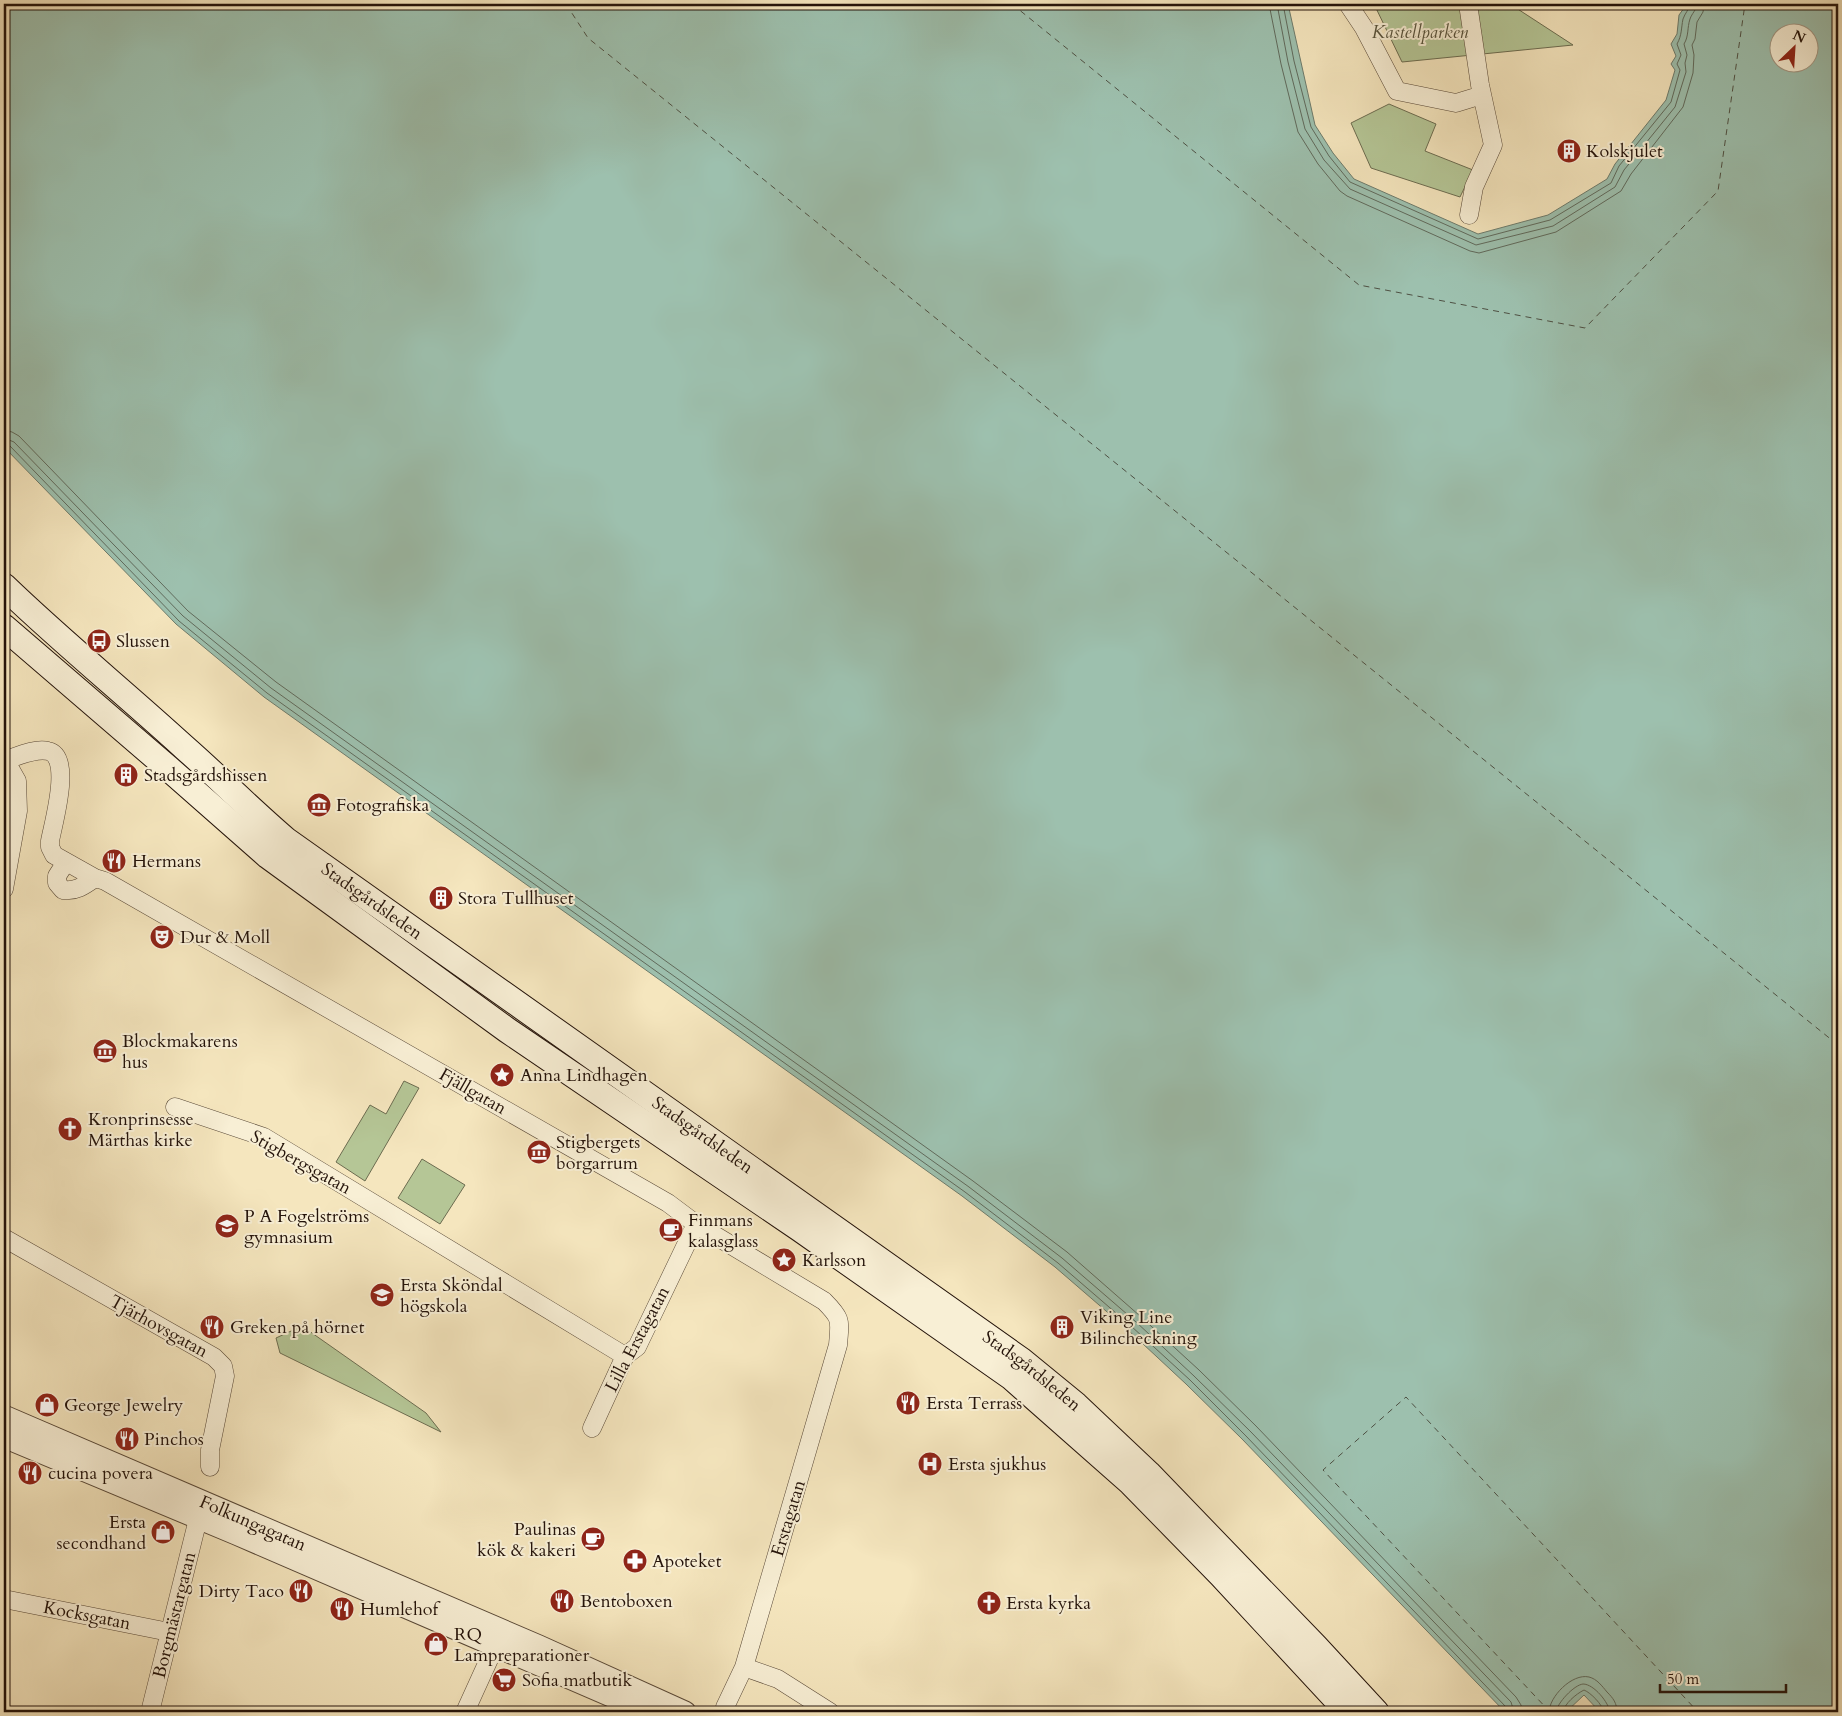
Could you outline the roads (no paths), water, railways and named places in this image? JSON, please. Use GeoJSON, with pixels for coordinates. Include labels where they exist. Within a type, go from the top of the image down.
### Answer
{"type":"FeatureCollection","features":[{"type":"Feature","properties":{"kind":"main road","name":"Stadsgårdsleden"},"geometry":{"type":"LineString","coordinates":[[4,586],[30,612],[186,748],[249,808],[286,840],[1021,1360],[1069,1399],[1148,1473],[1376,1712]]}},
{"type":"Feature","properties":{"kind":"main road","name":"Stadsgårdsleden"},"geometry":{"type":"LineString","coordinates":[[4,627],[268,856],[507,1030],[792,1224],[1011,1377],[1131,1483],[1221,1575],[1348,1712]]}},
{"type":"Feature","properties":{"kind":"main road"},"geometry":{"type":"LineString","coordinates":[[168,768],[186,748]]}},
{"type":"Feature","properties":{"kind":"street"},"geometry":{"type":"LineString","coordinates":[[1348,4],[1364,28],[1397,91],[1456,103],[1482,95]]}},
{"type":"Feature","properties":{"kind":"street"},"geometry":{"type":"LineString","coordinates":[[1468,4],[1482,95],[1494,145],[1474,187],[1469,215]]}},
{"type":"Feature","properties":{"kind":"street","name":"Fjällgatan"},"geometry":{"type":"LineString","coordinates":[[5,759],[42,750],[49,751],[56,756],[61,771],[61,779],[50,841],[50,848],[54,855],[151,907],[660,1198],[696,1224],[824,1300],[840,1320]]}},
{"type":"Feature","properties":{"kind":"street"},"geometry":{"type":"LineString","coordinates":[[4,889],[18,811],[17,782],[5,759]]}},
{"type":"Feature","properties":{"kind":"street"},"geometry":{"type":"LineString","coordinates":[[66,862],[57,876],[57,883],[63,890],[74,890],[95,878]]}},
{"type":"Feature","properties":{"kind":"street","name":"Stigbergsgatan"},"geometry":{"type":"LineString","coordinates":[[175,1107],[264,1137],[625,1356]]}},
{"type":"Feature","properties":{"kind":"street","name":"Lilla Erstagatan"},"geometry":{"type":"LineString","coordinates":[[592,1428],[625,1356],[637,1346],[696,1224]]}},
{"type":"Feature","properties":{"kind":"street","name":"Tjärhovsgatan"},"geometry":{"type":"LineString","coordinates":[[4,1238],[214,1357],[223,1366],[226,1376],[210,1450],[210,1467]]}},
{"type":"Feature","properties":{"kind":"street","name":"Erstagatan"},"geometry":{"type":"LineString","coordinates":[[726,1712],[725,1707],[744,1667],[838,1345],[840,1320]]}},
{"type":"Feature","properties":{"kind":"street","name":"Folkungagatan"},"geometry":{"type":"LineString","coordinates":[[4,1416],[499,1638],[648,1712]]}},
{"type":"Feature","properties":{"kind":"street","name":"Folkungagatan"},"geometry":{"type":"LineString","coordinates":[[4,1437],[198,1519],[684,1712]]}},
{"type":"Feature","properties":{"kind":"street","name":"Borgmästargatan"},"geometry":{"type":"LineString","coordinates":[[150,1712],[198,1519]]}},
{"type":"Feature","properties":{"kind":"street","name":"Kocksgatan"},"geometry":{"type":"LineString","coordinates":[[4,1599],[169,1632]]}},
{"type":"Feature","properties":{"kind":"street"},"geometry":{"type":"LineString","coordinates":[[465,1712],[499,1638]]}},
{"type":"Feature","properties":{"kind":"street"},"geometry":{"type":"LineString","coordinates":[[744,1667],[778,1679],[830,1712]]}},
{"type":"Feature","properties":{"kind":"water"},"geometry":{"type":"Polygon","coordinates":[[[4,4],[1288,4],[1315,125],[1333,153],[1354,179],[1478,234],[1548,215],[1607,179],[1615,164],[1666,100],[1675,70],[1671,64],[1676,56],[1671,44],[1677,34],[1679,15],[1687,4],[1838,4],[1838,1712],[1600,1712],[1584,1695],[1566,1712],[1505,1712],[1242,1439],[1128,1330],[1055,1267],[962,1196],[264,697],[176,624],[4,447],[4,4]]]}},
{"type":"Feature","properties":{"kind":"place","name":"Kolskjulet"},"geometry":{"type":"Point","coordinates":[1569,151]}},
{"type":"Feature","properties":{"kind":"place","name":"Slussen"},"geometry":{"type":"Point","coordinates":[99,641]}},
{"type":"Feature","properties":{"kind":"place","name":"Stadsgårdshissen"},"geometry":{"type":"Point","coordinates":[126,775]}},
{"type":"Feature","properties":{"kind":"place","name":"Fotografiska"},"geometry":{"type":"Point","coordinates":[319,805]}},
{"type":"Feature","properties":{"kind":"place","name":"Hermans"},"geometry":{"type":"Point","coordinates":[114,861]}},
{"type":"Feature","properties":{"kind":"place","name":"Stora Tullhuset"},"geometry":{"type":"Point","coordinates":[441,898]}},
{"type":"Feature","properties":{"kind":"place","name":"Dur & Moll"},"geometry":{"type":"Point","coordinates":[162,937]}},
{"type":"Feature","properties":{"kind":"place","name":"Blockmakarens hus"},"geometry":{"type":"Point","coordinates":[105,1051]}},
{"type":"Feature","properties":{"kind":"place","name":"Anna Lindhagen"},"geometry":{"type":"Point","coordinates":[502,1075]}},
{"type":"Feature","properties":{"kind":"place","name":"Kronprinsesse Märthas kirke"},"geometry":{"type":"Point","coordinates":[70,1129]}},
{"type":"Feature","properties":{"kind":"place","name":"Stigbergets borgarrum"},"geometry":{"type":"Point","coordinates":[539,1152]}},
{"type":"Feature","properties":{"kind":"place","name":"P A Fogelströms gymnasium"},"geometry":{"type":"Point","coordinates":[227,1226]}},
{"type":"Feature","properties":{"kind":"place","name":"Finmans kalasglass"},"geometry":{"type":"Point","coordinates":[671,1230]}},
{"type":"Feature","properties":{"kind":"place","name":"Karlsson"},"geometry":{"type":"Point","coordinates":[784,1260]}},
{"type":"Feature","properties":{"kind":"place","name":"Ersta Sköndal högskola"},"geometry":{"type":"Point","coordinates":[382,1295]}},
{"type":"Feature","properties":{"kind":"place","name":"Greken på hörnet"},"geometry":{"type":"Point","coordinates":[212,1327]}},
{"type":"Feature","properties":{"kind":"place","name":"Viking Line Bilincheckning"},"geometry":{"type":"Point","coordinates":[1062,1327]}},
{"type":"Feature","properties":{"kind":"place","name":"Ersta Terrass"},"geometry":{"type":"Point","coordinates":[908,1403]}},
{"type":"Feature","properties":{"kind":"place","name":"George Jewelry"},"geometry":{"type":"Point","coordinates":[47,1405]}},
{"type":"Feature","properties":{"kind":"place","name":"Pinchos"},"geometry":{"type":"Point","coordinates":[127,1439]}},
{"type":"Feature","properties":{"kind":"place","name":"Ersta sjukhus"},"geometry":{"type":"Point","coordinates":[930,1464]}},
{"type":"Feature","properties":{"kind":"place","name":"cucina povera"},"geometry":{"type":"Point","coordinates":[30,1473]}},
{"type":"Feature","properties":{"kind":"place","name":"Ersta secondhand"},"geometry":{"type":"Point","coordinates":[163,1532]}},
{"type":"Feature","properties":{"kind":"place","name":"Paulinas kök & kakeri"},"geometry":{"type":"Point","coordinates":[593,1539]}},
{"type":"Feature","properties":{"kind":"place","name":"Apoteket"},"geometry":{"type":"Point","coordinates":[635,1561]}},
{"type":"Feature","properties":{"kind":"place","name":"Dirty Taco"},"geometry":{"type":"Point","coordinates":[301,1591]}},
{"type":"Feature","properties":{"kind":"place","name":"Bentoboxen"},"geometry":{"type":"Point","coordinates":[562,1601]}},
{"type":"Feature","properties":{"kind":"place","name":"Ersta kyrka"},"geometry":{"type":"Point","coordinates":[989,1603]}},
{"type":"Feature","properties":{"kind":"place","name":"Humlehof"},"geometry":{"type":"Point","coordinates":[342,1609]}},
{"type":"Feature","properties":{"kind":"place","name":"RQ Lampreparationer"},"geometry":{"type":"Point","coordinates":[436,1644]}},
{"type":"Feature","properties":{"kind":"place","name":"Sofia matbutik"},"geometry":{"type":"Point","coordinates":[504,1680]}},
{"type":"Feature","properties":{"kind":"park label","name":"Kastellparken"},"geometry":{"type":"Point","coordinates":[1420,32]}}]}
